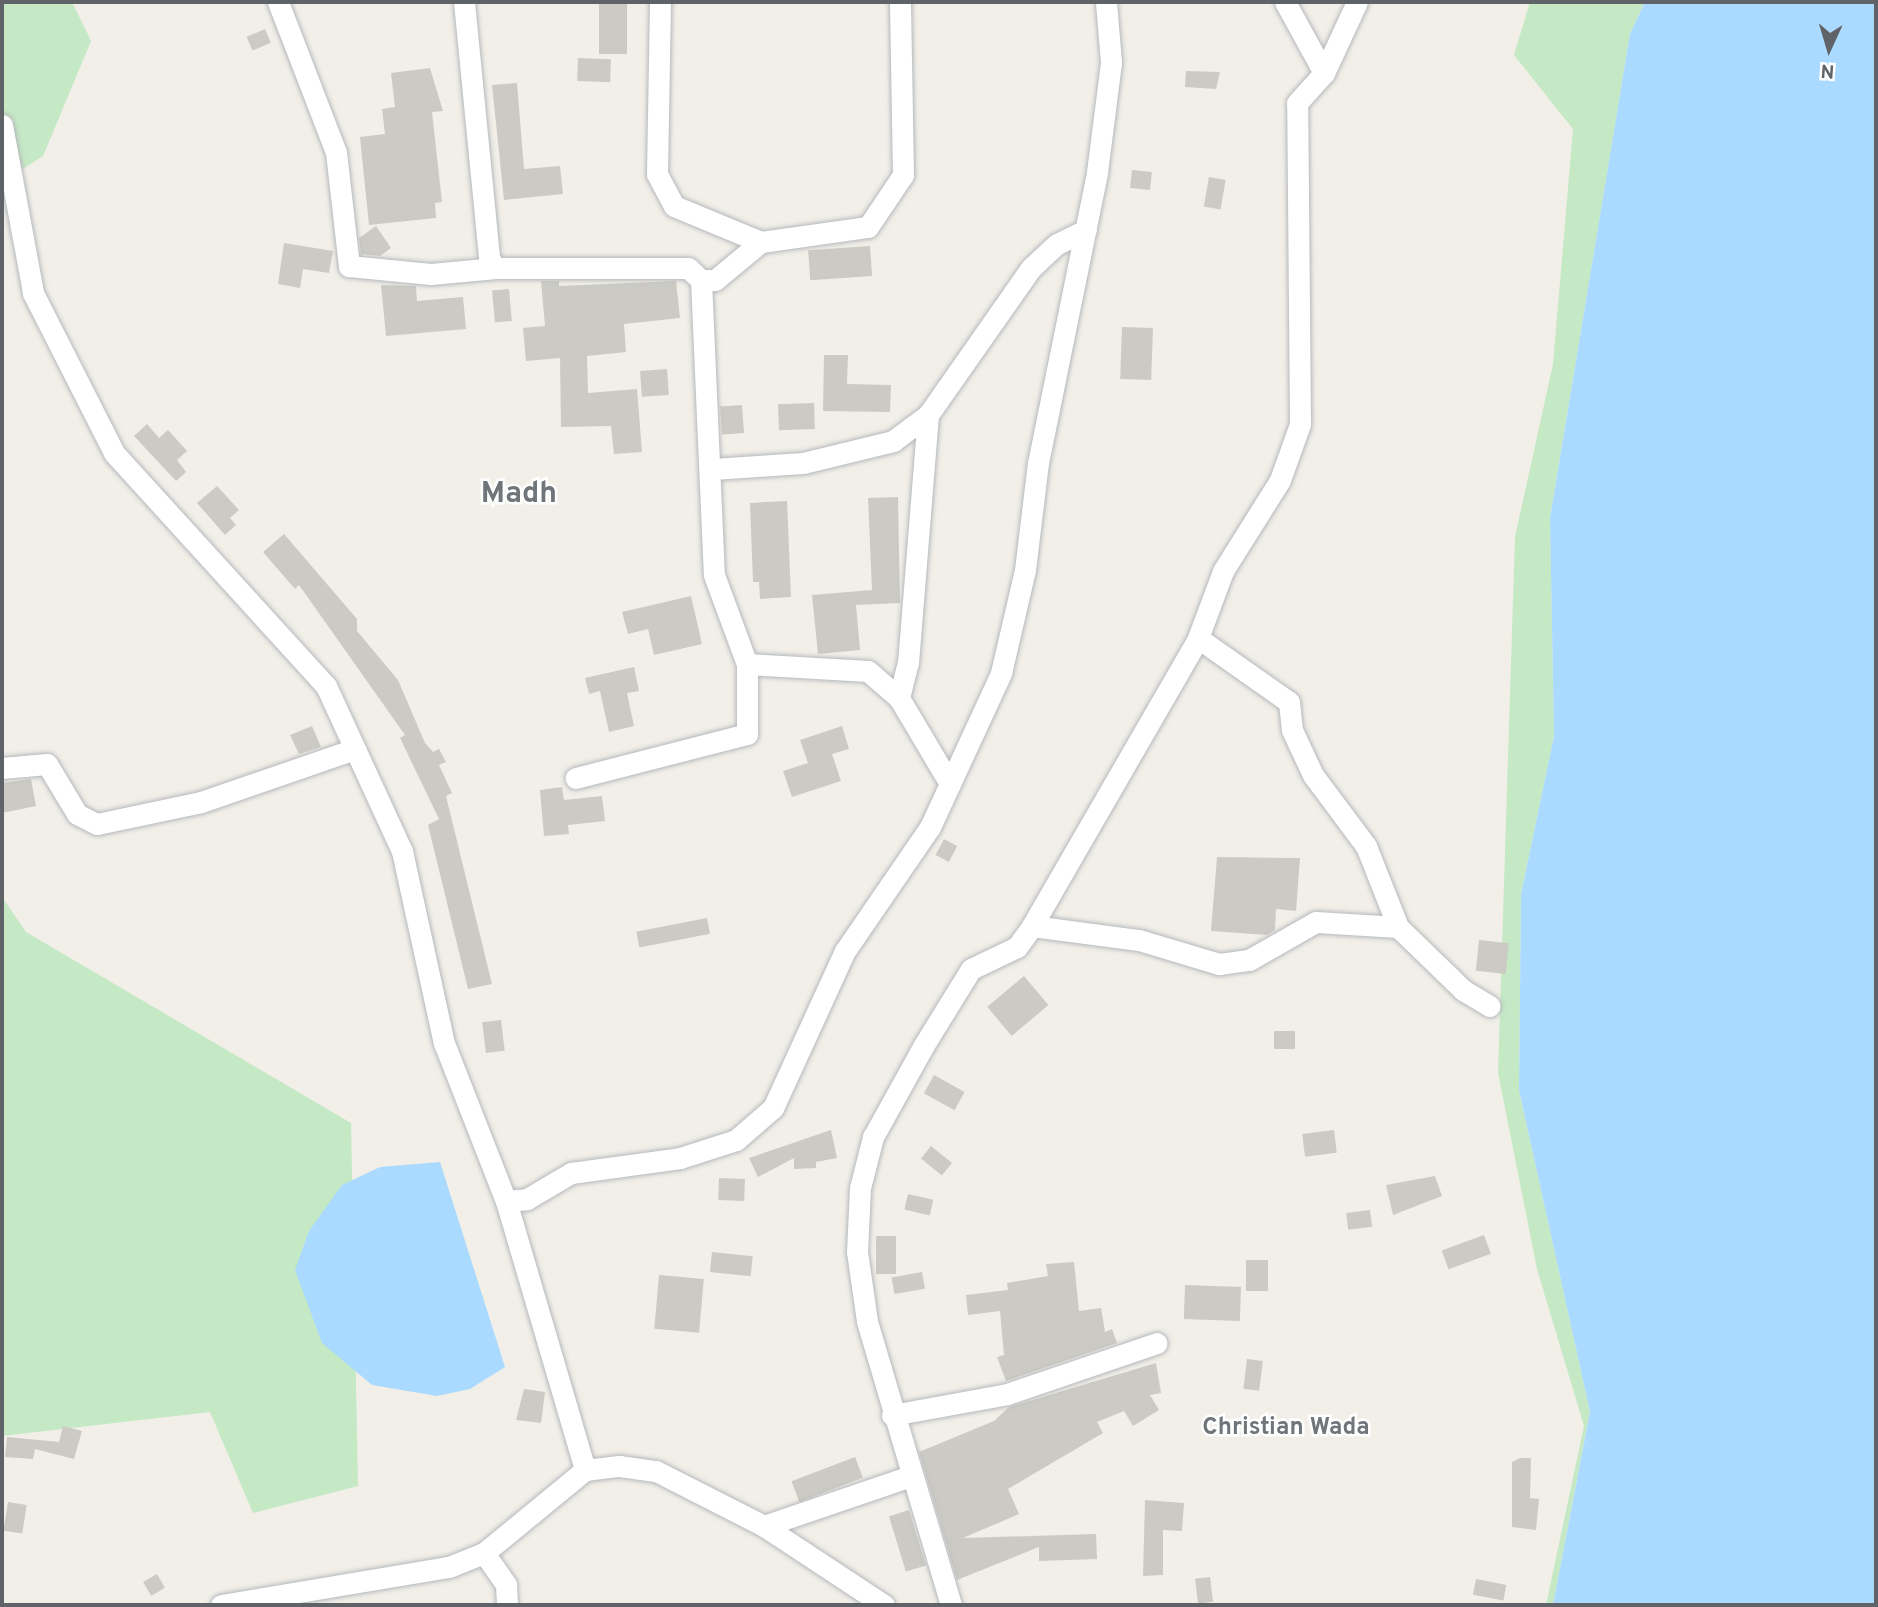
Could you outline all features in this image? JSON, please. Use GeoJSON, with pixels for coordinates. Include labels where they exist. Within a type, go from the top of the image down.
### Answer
{"type":"FeatureCollection","features":[{"type":"Feature","properties":{"kind":"street"},"geometry":{"type":"LineString","coordinates":[[278,2],[337,152],[349,266],[377,274],[496,268],[688,268],[701,280],[715,280],[761,242]]}},
{"type":"Feature","properties":{"kind":"street"},"geometry":{"type":"LineString","coordinates":[[464,2],[489,258],[496,268]]}},
{"type":"Feature","properties":{"kind":"street"},"geometry":{"type":"LineString","coordinates":[[660,2],[657,174],[674,206],[761,242],[868,228],[903,175],[900,2]]}},
{"type":"Feature","properties":{"kind":"street"},"geometry":{"type":"LineString","coordinates":[[506,1201],[527,1199],[570,1173],[680,1158],[736,1140],[773,1108],[845,951],[930,827],[1001,673],[1086,230],[1111,62],[1106,2]]}},
{"type":"Feature","properties":{"kind":"street"},"geometry":{"type":"LineString","coordinates":[[1285,2],[1324,73]]}},
{"type":"Feature","properties":{"kind":"street"},"geometry":{"type":"LineString","coordinates":[[951,1605],[892,1415],[867,1321],[857,1252],[860,1188],[873,1137],[971,969],[1017,947],[1032,926],[1198,638],[1223,571],[1280,480],[1300,424],[1297,103],[1324,73],[1357,2]]}},
{"type":"Feature","properties":{"kind":"street"},"geometry":{"type":"LineString","coordinates":[[2,125],[33,293],[114,453],[326,686],[402,851],[444,1043],[506,1201],[584,1470]]}},
{"type":"Feature","properties":{"kind":"street"},"geometry":{"type":"LineString","coordinates":[[712,469],[803,463],[868,451],[928,415],[1031,268],[1057,243],[1086,230]]}},
{"type":"Feature","properties":{"kind":"street"},"geometry":{"type":"LineString","coordinates":[[576,778],[747,734],[747,664],[715,575],[701,280]]}},
{"type":"Feature","properties":{"kind":"street"},"geometry":{"type":"LineString","coordinates":[[899,698],[908,663],[928,415]]}},
{"type":"Feature","properties":{"kind":"street"},"geometry":{"type":"LineString","coordinates":[[1198,638],[1289,702],[1292,730],[1313,775],[1366,846],[1398,927],[1463,990],[1490,1006]]}},
{"type":"Feature","properties":{"kind":"street"},"geometry":{"type":"LineString","coordinates":[[747,664],[868,671],[899,698],[950,784]]}},
{"type":"Feature","properties":{"kind":"street"},"geometry":{"type":"LineString","coordinates":[[2,768],[47,764],[77,814],[97,824],[201,802],[355,749]]}},
{"type":"Feature","properties":{"kind":"street"},"geometry":{"type":"LineString","coordinates":[[1032,926],[1139,940],[1219,964],[1249,960],[1317,922],[1398,927]]}},
{"type":"Feature","properties":{"kind":"street"},"geometry":{"type":"LineString","coordinates":[[892,1415],[1007,1394],[1157,1343]]}},
{"type":"Feature","properties":{"kind":"street"},"geometry":{"type":"LineString","coordinates":[[220,1605],[450,1567],[484,1553],[584,1470],[619,1466],[656,1471],[764,1525],[884,1605]]}},
{"type":"Feature","properties":{"kind":"street"},"geometry":{"type":"LineString","coordinates":[[764,1525],[911,1476]]}},
{"type":"Feature","properties":{"kind":"street"},"geometry":{"type":"LineString","coordinates":[[484,1553],[506,1586],[507,1605]]}},
{"type":"Feature","properties":{"kind":"green space"},"geometry":{"type":"Polygon","coordinates":[[[2,2],[72,2],[91,41],[43,156],[2,182],[2,2]]]}},
{"type":"Feature","properties":{"kind":"green space"},"geometry":{"type":"Polygon","coordinates":[[[1530,2],[1645,2],[1630,34],[1550,518],[1554,736],[1521,894],[1519,1090],[1590,1412],[1553,1605],[1546,1605],[1584,1426],[1537,1269],[1498,1073],[1515,537],[1553,364],[1573,129],[1514,55],[1530,2]]]}},
{"type":"Feature","properties":{"kind":"green space"},"geometry":{"type":"Polygon","coordinates":[[[2,897],[26,932],[351,1123],[358,1486],[253,1513],[210,1412],[2,1436],[2,897]]]}},
{"type":"Feature","properties":{"kind":"water"},"geometry":{"type":"Polygon","coordinates":[[[1645,2],[1876,2],[1876,1605],[1553,1605],[1590,1412],[1519,1090],[1521,894],[1554,736],[1550,518],[1630,34],[1645,2]]]}},
{"type":"Feature","properties":{"kind":"water"},"geometry":{"type":"Polygon","coordinates":[[[440,1162],[505,1367],[470,1389],[437,1396],[372,1385],[322,1343],[295,1270],[309,1231],[342,1185],[380,1167],[440,1162]]]}},
{"type":"Feature","properties":{"kind":"building"},"geometry":{"type":"Polygon","coordinates":[[[599,2],[627,2],[627,54],[599,54],[599,2]]]}},
{"type":"Feature","properties":{"kind":"building"},"geometry":{"type":"Polygon","coordinates":[[[265,29],[271,43],[252,51],[247,37],[265,29]]]}},
{"type":"Feature","properties":{"kind":"building"},"geometry":{"type":"Polygon","coordinates":[[[578,58],[611,59],[610,82],[577,81],[578,58]]]}},
{"type":"Feature","properties":{"kind":"building"},"geometry":{"type":"Polygon","coordinates":[[[430,68],[443,111],[432,112],[442,202],[435,203],[436,218],[369,225],[360,137],[385,134],[382,109],[395,107],[391,73],[430,68]]]}},
{"type":"Feature","properties":{"kind":"building"},"geometry":{"type":"Polygon","coordinates":[[[1186,71],[1220,72],[1216,89],[1185,87],[1186,71]]]}},
{"type":"Feature","properties":{"kind":"building"},"geometry":{"type":"Polygon","coordinates":[[[517,83],[524,169],[560,166],[563,194],[504,200],[492,85],[517,83]]]}},
{"type":"Feature","properties":{"kind":"building"},"geometry":{"type":"Polygon","coordinates":[[[1132,170],[1152,172],[1150,190],[1130,188],[1132,170]]]}},
{"type":"Feature","properties":{"kind":"building"},"geometry":{"type":"Polygon","coordinates":[[[1209,177],[1226,180],[1221,209],[1204,207],[1209,177]]]}},
{"type":"Feature","properties":{"kind":"building"},"geometry":{"type":"Polygon","coordinates":[[[376,226],[391,248],[380,256],[361,254],[359,238],[376,226]]]}},
{"type":"Feature","properties":{"kind":"building"},"geometry":{"type":"Polygon","coordinates":[[[284,243],[333,251],[329,273],[303,269],[300,288],[278,284],[284,243]]]}},
{"type":"Feature","properties":{"kind":"building"},"geometry":{"type":"Polygon","coordinates":[[[870,246],[872,276],[810,280],[808,250],[870,246]]]}},
{"type":"Feature","properties":{"kind":"building"},"geometry":{"type":"Polygon","coordinates":[[[541,281],[559,281],[559,286],[676,281],[680,318],[624,324],[626,352],[587,356],[588,393],[637,389],[642,452],[614,454],[611,426],[561,427],[560,358],[526,361],[523,328],[545,326],[541,281]]]}},
{"type":"Feature","properties":{"kind":"building"},"geometry":{"type":"Polygon","coordinates":[[[381,285],[416,286],[417,301],[463,297],[466,329],[386,336],[381,285]]]}},
{"type":"Feature","properties":{"kind":"building"},"geometry":{"type":"Polygon","coordinates":[[[509,289],[512,321],[495,322],[492,290],[509,289]]]}},
{"type":"Feature","properties":{"kind":"building"},"geometry":{"type":"Polygon","coordinates":[[[1122,327],[1153,328],[1151,380],[1120,379],[1122,327]]]}},
{"type":"Feature","properties":{"kind":"building"},"geometry":{"type":"Polygon","coordinates":[[[824,355],[848,355],[847,384],[891,385],[890,412],[823,411],[824,355]]]}},
{"type":"Feature","properties":{"kind":"building"},"geometry":{"type":"Polygon","coordinates":[[[667,369],[669,395],[642,397],[640,371],[667,369]]]}},
{"type":"Feature","properties":{"kind":"building"},"geometry":{"type":"Polygon","coordinates":[[[814,403],[815,429],[779,430],[778,404],[814,403]]]}},
{"type":"Feature","properties":{"kind":"building"},"geometry":{"type":"Polygon","coordinates":[[[742,405],[744,433],[722,434],[720,407],[742,405]]]}},
{"type":"Feature","properties":{"kind":"building"},"geometry":{"type":"Polygon","coordinates":[[[147,424],[159,438],[168,430],[187,451],[177,460],[186,472],[176,481],[134,436],[147,424]]]}},
{"type":"Feature","properties":{"kind":"building"},"geometry":{"type":"Polygon","coordinates":[[[217,486],[239,510],[230,518],[236,525],[225,535],[197,503],[217,486]]]}},
{"type":"Feature","properties":{"kind":"building"},"geometry":{"type":"Polygon","coordinates":[[[898,497],[900,603],[856,605],[860,650],[818,654],[812,595],[872,590],[868,498],[898,497]]]}},
{"type":"Feature","properties":{"kind":"building"},"geometry":{"type":"Polygon","coordinates":[[[787,501],[791,597],[760,599],[759,582],[753,582],[750,503],[787,501]]]}},
{"type":"Feature","properties":{"kind":"building"},"geometry":{"type":"Polygon","coordinates":[[[284,534],[357,619],[357,631],[398,680],[425,743],[433,752],[439,749],[446,762],[439,765],[452,793],[446,796],[492,984],[468,989],[428,825],[439,819],[400,738],[405,735],[299,585],[295,589],[263,552],[284,534]]]}},
{"type":"Feature","properties":{"kind":"building"},"geometry":{"type":"Polygon","coordinates":[[[691,596],[702,644],[654,655],[648,629],[628,634],[622,612],[691,596]]]}},
{"type":"Feature","properties":{"kind":"building"},"geometry":{"type":"Polygon","coordinates":[[[634,667],[639,691],[627,693],[634,726],[609,732],[600,691],[589,694],[585,678],[634,667]]]}},
{"type":"Feature","properties":{"kind":"building"},"geometry":{"type":"Polygon","coordinates":[[[312,726],[321,747],[299,754],[290,735],[312,726]]]}},
{"type":"Feature","properties":{"kind":"building"},"geometry":{"type":"Polygon","coordinates":[[[842,726],[849,749],[832,754],[841,781],[792,797],[783,771],[808,763],[800,740],[842,726]]]}},
{"type":"Feature","properties":{"kind":"building"},"geometry":{"type":"Polygon","coordinates":[[[31,779],[36,806],[2,813],[2,783],[31,779]]]}},
{"type":"Feature","properties":{"kind":"building"},"geometry":{"type":"Polygon","coordinates":[[[562,787],[564,800],[602,796],[605,821],[568,825],[569,834],[544,836],[540,790],[562,787]]]}},
{"type":"Feature","properties":{"kind":"building"},"geometry":{"type":"Polygon","coordinates":[[[944,839],[957,846],[949,862],[936,855],[944,839]]]}},
{"type":"Feature","properties":{"kind":"building"},"geometry":{"type":"Polygon","coordinates":[[[1217,857],[1300,858],[1296,911],[1276,909],[1275,930],[1267,935],[1211,931],[1217,857]]]}},
{"type":"Feature","properties":{"kind":"building"},"geometry":{"type":"Polygon","coordinates":[[[707,918],[710,934],[639,947],[636,932],[707,918]]]}},
{"type":"Feature","properties":{"kind":"building"},"geometry":{"type":"Polygon","coordinates":[[[1479,940],[1509,943],[1506,974],[1476,971],[1479,940]]]}},
{"type":"Feature","properties":{"kind":"building"},"geometry":{"type":"Polygon","coordinates":[[[1024,976],[1048,1005],[1012,1036],[987,1007],[1024,976]]]}},
{"type":"Feature","properties":{"kind":"building"},"geometry":{"type":"Polygon","coordinates":[[[501,1020],[505,1051],[486,1053],[482,1022],[501,1020]]]}},
{"type":"Feature","properties":{"kind":"building"},"geometry":{"type":"Polygon","coordinates":[[[1274,1031],[1295,1031],[1295,1049],[1274,1049],[1274,1031]]]}},
{"type":"Feature","properties":{"kind":"building"},"geometry":{"type":"Polygon","coordinates":[[[934,1075],[965,1092],[954,1110],[924,1093],[934,1075]]]}},
{"type":"Feature","properties":{"kind":"building"},"geometry":{"type":"Polygon","coordinates":[[[831,1130],[837,1158],[816,1162],[816,1168],[794,1169],[794,1158],[758,1177],[749,1158],[831,1130]]]}},
{"type":"Feature","properties":{"kind":"building"},"geometry":{"type":"Polygon","coordinates":[[[1334,1130],[1337,1153],[1305,1157],[1302,1134],[1334,1130]]]}},
{"type":"Feature","properties":{"kind":"building"},"geometry":{"type":"Polygon","coordinates":[[[931,1146],[952,1163],[942,1175],[921,1158],[931,1146]]]}},
{"type":"Feature","properties":{"kind":"building"},"geometry":{"type":"Polygon","coordinates":[[[1435,1176],[1442,1196],[1393,1215],[1386,1185],[1435,1176]]]}},
{"type":"Feature","properties":{"kind":"building"},"geometry":{"type":"Polygon","coordinates":[[[719,1178],[745,1179],[744,1201],[718,1200],[719,1178]]]}},
{"type":"Feature","properties":{"kind":"building"},"geometry":{"type":"Polygon","coordinates":[[[908,1194],[933,1200],[930,1215],[904,1210],[908,1194]]]}},
{"type":"Feature","properties":{"kind":"building"},"geometry":{"type":"Polygon","coordinates":[[[1370,1210],[1372,1227],[1348,1230],[1346,1213],[1370,1210]]]}},
{"type":"Feature","properties":{"kind":"building"},"geometry":{"type":"Polygon","coordinates":[[[1484,1235],[1491,1254],[1449,1269],[1442,1250],[1484,1235]]]}},
{"type":"Feature","properties":{"kind":"building"},"geometry":{"type":"Polygon","coordinates":[[[876,1236],[896,1236],[896,1274],[876,1274],[876,1236]]]}},
{"type":"Feature","properties":{"kind":"building"},"geometry":{"type":"Polygon","coordinates":[[[712,1252],[753,1256],[751,1276],[710,1272],[712,1252]]]}},
{"type":"Feature","properties":{"kind":"building"},"geometry":{"type":"Polygon","coordinates":[[[1246,1260],[1268,1260],[1268,1291],[1246,1291],[1246,1260]]]}},
{"type":"Feature","properties":{"kind":"building"},"geometry":{"type":"Polygon","coordinates":[[[1074,1262],[1079,1311],[1101,1308],[1105,1332],[1112,1329],[1117,1343],[1006,1381],[997,1357],[1004,1355],[1000,1311],[968,1315],[966,1295],[1008,1290],[1007,1283],[1048,1276],[1046,1264],[1074,1262]]]}},
{"type":"Feature","properties":{"kind":"building"},"geometry":{"type":"Polygon","coordinates":[[[922,1272],[925,1289],[894,1294],[891,1277],[922,1272]]]}},
{"type":"Feature","properties":{"kind":"building"},"geometry":{"type":"Polygon","coordinates":[[[659,1275],[704,1279],[699,1333],[654,1329],[659,1275]]]}},
{"type":"Feature","properties":{"kind":"building"},"geometry":{"type":"Polygon","coordinates":[[[1185,1285],[1241,1287],[1240,1321],[1184,1319],[1185,1285]]]}},
{"type":"Feature","properties":{"kind":"building"},"geometry":{"type":"Polygon","coordinates":[[[1247,1359],[1263,1361],[1259,1391],[1243,1389],[1247,1359]]]}},
{"type":"Feature","properties":{"kind":"building"},"geometry":{"type":"Polygon","coordinates":[[[1156,1363],[1161,1393],[1150,1395],[1159,1410],[1133,1426],[1124,1411],[1097,1422],[1103,1433],[1008,1489],[1019,1514],[963,1538],[1096,1534],[1097,1559],[1039,1561],[1039,1547],[957,1580],[919,1452],[994,1421],[1009,1407],[1156,1363]]]}},
{"type":"Feature","properties":{"kind":"building"},"geometry":{"type":"Polygon","coordinates":[[[524,1389],[545,1392],[541,1423],[516,1420],[524,1389]]]}},
{"type":"Feature","properties":{"kind":"building"},"geometry":{"type":"Polygon","coordinates":[[[63,1426],[82,1431],[74,1459],[35,1449],[33,1459],[5,1457],[7,1437],[59,1442],[63,1426]]]}},
{"type":"Feature","properties":{"kind":"building"},"geometry":{"type":"Polygon","coordinates":[[[855,1457],[863,1478],[799,1502],[792,1481],[855,1457]]]}},
{"type":"Feature","properties":{"kind":"building"},"geometry":{"type":"Polygon","coordinates":[[[1520,1458],[1531,1458],[1530,1498],[1539,1499],[1536,1530],[1512,1527],[1512,1462],[1520,1458]]]}},
{"type":"Feature","properties":{"kind":"building"},"geometry":{"type":"Polygon","coordinates":[[[1145,1500],[1184,1503],[1182,1531],[1163,1530],[1163,1575],[1143,1576],[1145,1500]]]}},
{"type":"Feature","properties":{"kind":"building"},"geometry":{"type":"Polygon","coordinates":[[[8,1502],[27,1505],[22,1534],[3,1531],[8,1502]]]}},
{"type":"Feature","properties":{"kind":"building"},"geometry":{"type":"Polygon","coordinates":[[[909,1510],[926,1565],[906,1572],[889,1516],[909,1510]]]}},
{"type":"Feature","properties":{"kind":"building"},"geometry":{"type":"Polygon","coordinates":[[[157,1574],[165,1588],[151,1596],[143,1582],[157,1574]]]}},
{"type":"Feature","properties":{"kind":"building"},"geometry":{"type":"Polygon","coordinates":[[[1210,1577],[1213,1602],[1198,1604],[1195,1579],[1210,1577]]]}},
{"type":"Feature","properties":{"kind":"building"},"geometry":{"type":"Polygon","coordinates":[[[1476,1579],[1506,1585],[1503,1601],[1473,1595],[1476,1579]]]}},
{"type":"Feature","properties":{"kind":"district","name":"Madh"},"geometry":{"type":"Point","coordinates":[519,495]}},
{"type":"Feature","properties":{"kind":"district","name":"Christian Wada"},"geometry":{"type":"Point","coordinates":[1286,1429]}}]}
